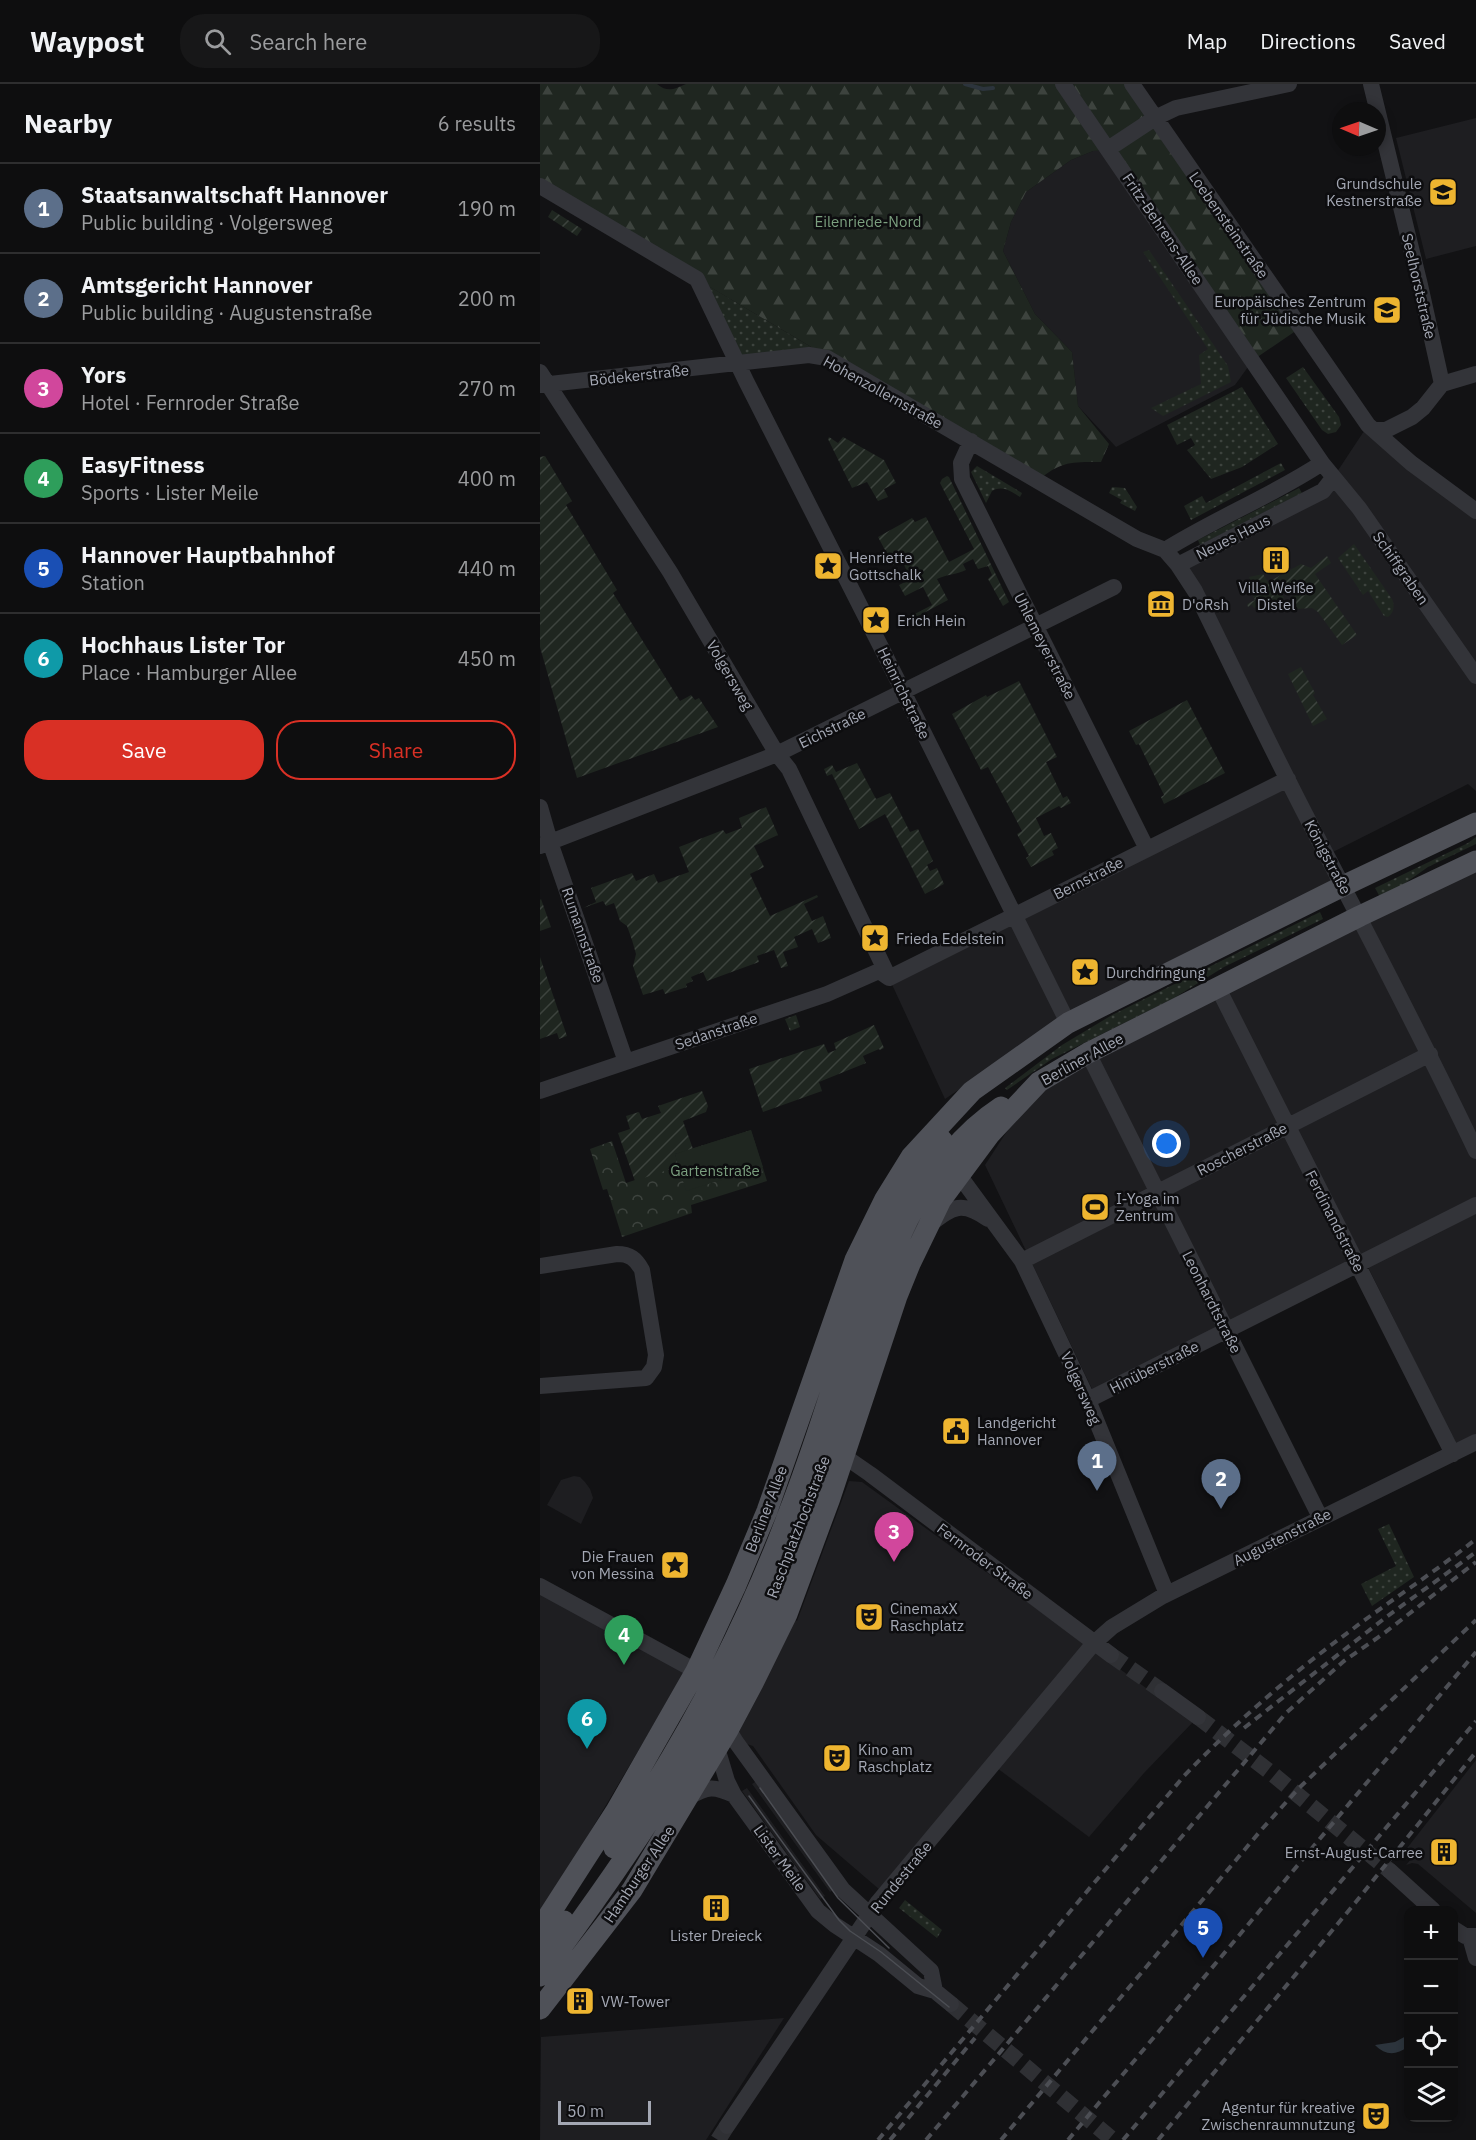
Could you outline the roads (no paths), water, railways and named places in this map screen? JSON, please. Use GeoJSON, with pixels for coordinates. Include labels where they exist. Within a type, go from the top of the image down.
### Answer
{"type":"FeatureCollection","features":[{"type":"Feature","properties":{"kind":"main road","name":"Berliner Allee"},"geometry":{"type":"LineString","coordinates":[[696,1671],[767,1511],[855,1260],[885,1199],[911,1157],[972,1091],[1068,1023],[1343,886],[1476,823]]}},
{"type":"Feature","properties":{"kind":"main road","name":"Berliner Allee"},"geometry":{"type":"LineString","coordinates":[[728,1730],[787,1614],[844,1456],[897,1296],[941,1200],[990,1134],[1039,1082],[1088,1053],[1360,916],[1476,861]]}},
{"type":"Feature","properties":{"kind":"main road","name":"Raschplatzhochstraße"},"geometry":{"type":"LineString","coordinates":[[540,1976],[592,1907],[642,1833],[692,1754],[732,1680],[771,1598],[809,1506],[880,1286],[898,1240],[957,1133],[1029,1052]]}},
{"type":"Feature","properties":{"kind":"main road","name":"Raschplatzhochstraße"},"geometry":{"type":"LineString","coordinates":[[540,1951],[581,1898],[629,1827],[678,1748],[717,1676],[788,1516],[827,1405],[860,1298],[885,1235],[913,1182],[931,1154],[957,1133],[1039,1082]]}},
{"type":"Feature","properties":{"kind":"main road","name":"Berliner Allee"},"geometry":{"type":"LineString","coordinates":[[825,1343],[812,1406],[814,1422],[824,1438],[844,1456]]}},
{"type":"Feature","properties":{"kind":"main road"},"geometry":{"type":"LineString","coordinates":[[540,1929],[616,1811],[696,1671]]}},
{"type":"Feature","properties":{"kind":"main road","name":"Hamburger Allee"},"geometry":{"type":"LineString","coordinates":[[540,2009],[632,1890],[728,1730]]}},
{"type":"Feature","properties":{"kind":"street","name":"Fritz-Behrens-Allee"},"geometry":{"type":"LineString","coordinates":[[1063,84],[1322,463]]}},
{"type":"Feature","properties":{"kind":"street","name":"Loebensteinstraße"},"geometry":{"type":"LineString","coordinates":[[1132,84],[1371,428],[1411,463],[1476,511]]}},
{"type":"Feature","properties":{"kind":"street"},"geometry":{"type":"LineString","coordinates":[[1108,149],[1155,118],[1176,108],[1289,84]]}},
{"type":"Feature","properties":{"kind":"street","name":"Seelhorststraße"},"geometry":{"type":"LineString","coordinates":[[1371,84],[1442,384]]}},
{"type":"Feature","properties":{"kind":"street"},"geometry":{"type":"LineString","coordinates":[[540,186],[698,279],[738,363]]}},
{"type":"Feature","properties":{"kind":"street","name":"Hohenzollernstraße"},"geometry":{"type":"LineString","coordinates":[[738,363],[809,355],[827,358],[1137,539],[1165,549]]}},
{"type":"Feature","properties":{"kind":"street","name":"Bödekerstraße"},"geometry":{"type":"LineString","coordinates":[[543,380],[738,363]]}},
{"type":"Feature","properties":{"kind":"street","name":"Heinrichstraße"},"geometry":{"type":"LineString","coordinates":[[738,363],[1068,1023]]}},
{"type":"Feature","properties":{"kind":"street"},"geometry":{"type":"LineString","coordinates":[[1371,428],[1386,430],[1398,426],[1423,408],[1442,384],[1476,374]]}},
{"type":"Feature","properties":{"kind":"street","name":"Volgersweg"},"geometry":{"type":"LineString","coordinates":[[543,380],[670,572],[777,754],[789,769],[889,978]]}},
{"type":"Feature","properties":{"kind":"street","name":"Uhlemeyerstraße"},"geometry":{"type":"LineString","coordinates":[[971,441],[961,463],[962,479],[1147,849]]}},
{"type":"Feature","properties":{"kind":"street","name":"Schiffgraben"},"geometry":{"type":"LineString","coordinates":[[1322,463],[1359,508],[1476,676]]}},
{"type":"Feature","properties":{"kind":"street","name":"Neues Haus"},"geometry":{"type":"LineString","coordinates":[[1322,463],[1295,480],[1196,530],[1165,549],[1178,565],[1323,491],[1333,478]]}},
{"type":"Feature","properties":{"kind":"street","name":"Königstraße"},"geometry":{"type":"LineString","coordinates":[[1178,565],[1195,591],[1288,779],[1430,1054],[1476,1151]]}},
{"type":"Feature","properties":{"kind":"street","name":"Eichstraße"},"geometry":{"type":"LineString","coordinates":[[545,844],[777,754],[1114,587]]}},
{"type":"Feature","properties":{"kind":"street","name":"Bernstraße"},"geometry":{"type":"LineString","coordinates":[[889,978],[1288,779]]}},
{"type":"Feature","properties":{"kind":"street","name":"Rumannstraße"},"geometry":{"type":"LineString","coordinates":[[540,807],[545,844],[626,1062]]}},
{"type":"Feature","properties":{"kind":"street","name":"Sedanstraße"},"geometry":{"type":"LineString","coordinates":[[540,1091],[827,994],[879,970],[889,978]]}},
{"type":"Feature","properties":{"kind":"street","name":"Ferdinandstraße"},"geometry":{"type":"LineString","coordinates":[[1218,988],[1453,1454]]}},
{"type":"Feature","properties":{"kind":"street","name":"Leonhardtstraße"},"geometry":{"type":"LineString","coordinates":[[1088,1053],[1320,1517]]}},
{"type":"Feature","properties":{"kind":"street","name":"Roscherstraße"},"geometry":{"type":"LineString","coordinates":[[1022,1261],[1286,1125],[1430,1054]]}},
{"type":"Feature","properties":{"kind":"street","name":"Volgersweg"},"geometry":{"type":"LineString","coordinates":[[959,1175],[1022,1261],[1088,1400],[1167,1594]]}},
{"type":"Feature","properties":{"kind":"street","name":"Hinüberstraße"},"geometry":{"type":"LineString","coordinates":[[1088,1400],[1476,1205]]}},
{"type":"Feature","properties":{"kind":"street","name":"Volgersweg"},"geometry":{"type":"LineString","coordinates":[[928,1226],[946,1212],[963,1207],[975,1210],[994,1224]]}},
{"type":"Feature","properties":{"kind":"street"},"geometry":{"type":"LineString","coordinates":[[540,1266],[617,1254],[624,1254],[638,1262],[642,1270],[656,1355],[654,1367],[646,1378],[540,1386]]}},
{"type":"Feature","properties":{"kind":"street","name":"Fernroder Straße"},"geometry":{"type":"LineString","coordinates":[[792,1441],[844,1456],[1111,1655]]}},
{"type":"Feature","properties":{"kind":"street","name":"Augustenstraße"},"geometry":{"type":"LineString","coordinates":[[1094,1643],[1112,1627],[1167,1594],[1476,1442]]}},
{"type":"Feature","properties":{"kind":"street"},"geometry":{"type":"LineString","coordinates":[[540,1586],[696,1671]]}},
{"type":"Feature","properties":{"kind":"street","name":"Rundestraße"},"geometry":{"type":"LineString","coordinates":[[727,2126],[893,1883],[1094,1643]]}},
{"type":"Feature","properties":{"kind":"street","name":"Lister Meile"},"geometry":{"type":"LineString","coordinates":[[696,1671],[728,1730],[843,1890],[931,1971],[935,1991]]}},
{"type":"Feature","properties":{"kind":"street","name":"Lister Meile"},"geometry":{"type":"LineString","coordinates":[[696,1671],[717,1749],[734,1795],[819,1911],[879,1954],[918,1986],[935,1991],[951,2004]]}},
{"type":"Feature","properties":{"kind":"street"},"geometry":{"type":"LineString","coordinates":[[1162,1691],[1198,1717]]}},
{"type":"Feature","properties":{"kind":"street"},"geometry":{"type":"LineString","coordinates":[[689,1797],[704,1788],[719,1788],[734,1795]]}},
{"type":"Feature","properties":{"kind":"street"},"geometry":{"type":"LineString","coordinates":[[1390,1871],[1428,1906]]}},
{"type":"Feature","properties":{"kind":"street"},"geometry":{"type":"LineString","coordinates":[[1458,1932],[1473,1937],[1476,1958]]}},
{"type":"Feature","properties":{"kind":"waterway","name":"Schiffgraben"},"geometry":{"type":"LineString","coordinates":[[965,84],[983,89],[993,88]]}},
{"type":"Feature","properties":{"kind":"tunnel"},"geometry":{"type":"LineString","coordinates":[[1111,1655],[1162,1691]]}},
{"type":"Feature","properties":{"kind":"tunnel"},"geometry":{"type":"LineString","coordinates":[[1198,1717],[1270,1772],[1390,1871]]}},
{"type":"Feature","properties":{"kind":"tunnel"},"geometry":{"type":"LineString","coordinates":[[951,2004],[1113,2140]]}},
{"type":"Feature","properties":{"kind":"tunnel"},"geometry":{"type":"LineString","coordinates":[[718,2140],[727,2126]]}},
{"type":"Feature","properties":{"kind":"tram line"},"geometry":{"type":"LineString","coordinates":[[760,1788],[838,1898],[889,1948]]}},
{"type":"Feature","properties":{"kind":"tram line"},"geometry":{"type":"LineString","coordinates":[[749,1796],[839,1920],[850,1931],[881,1952],[949,2007]]}},
{"type":"Feature","properties":{"kind":"railway"},"geometry":{"type":"LineString","coordinates":[[878,2140],[1203,1756],[1306,1664],[1476,1539]]}},
{"type":"Feature","properties":{"kind":"railway"},"geometry":{"type":"LineString","coordinates":[[1244,1728],[1385,1618],[1476,1552]]}},
{"type":"Feature","properties":{"kind":"railway"},"geometry":{"type":"LineString","coordinates":[[926,2140],[1286,1713],[1344,1661],[1383,1634],[1476,1562]]}},
{"type":"Feature","properties":{"kind":"railway"},"geometry":{"type":"LineString","coordinates":[[1001,2140],[1299,1788],[1476,1620]]}},
{"type":"Feature","properties":{"kind":"railway"},"geometry":{"type":"LineString","coordinates":[[1068,2140],[1476,1652]]}},
{"type":"Feature","properties":{"kind":"railway"},"geometry":{"type":"LineString","coordinates":[[1123,2140],[1476,1721]]}},
{"type":"Feature","properties":{"kind":"railway"},"geometry":{"type":"LineString","coordinates":[[1158,2140],[1355,1903],[1476,1752]]}},
{"type":"Feature","properties":{"kind":"railway"},"geometry":{"type":"LineString","coordinates":[[890,2140],[975,2038]]}},
{"type":"Feature","properties":{"kind":"place","name":"Grundschule Kestnerstraße"},"geometry":{"type":"Point","coordinates":[1443,192]}},
{"type":"Feature","properties":{"kind":"place","name":"Europäisches Zentrum für Jüdische Musik"},"geometry":{"type":"Point","coordinates":[1387,310]}},
{"type":"Feature","properties":{"kind":"place","name":"Villa Weiße Distel"},"geometry":{"type":"Point","coordinates":[1276,560]}},
{"type":"Feature","properties":{"kind":"place","name":"Henriette Gottschalk"},"geometry":{"type":"Point","coordinates":[828,566]}},
{"type":"Feature","properties":{"kind":"place","name":"D'oRsh"},"geometry":{"type":"Point","coordinates":[1161,604]}},
{"type":"Feature","properties":{"kind":"place","name":"Erich Hein"},"geometry":{"type":"Point","coordinates":[876,620]}},
{"type":"Feature","properties":{"kind":"place","name":"Frieda Edelstein"},"geometry":{"type":"Point","coordinates":[875,938]}},
{"type":"Feature","properties":{"kind":"place","name":"Durchdringung"},"geometry":{"type":"Point","coordinates":[1085,972]}},
{"type":"Feature","properties":{"kind":"place","name":"I-Yoga im Zentrum"},"geometry":{"type":"Point","coordinates":[1095,1207]}},
{"type":"Feature","properties":{"kind":"place","name":"Landgericht Hannover"},"geometry":{"type":"Point","coordinates":[956,1431]}},
{"type":"Feature","properties":{"kind":"place","name":"Staatsanwaltschaft Hannover"},"geometry":{"type":"Point","coordinates":[1097,1491]}},
{"type":"Feature","properties":{"kind":"place","name":"Amtsgericht Hannover"},"geometry":{"type":"Point","coordinates":[1221,1509]}},
{"type":"Feature","properties":{"kind":"place","name":"Yors"},"geometry":{"type":"Point","coordinates":[894,1562]}},
{"type":"Feature","properties":{"kind":"place","name":"Die Frauen von Messina"},"geometry":{"type":"Point","coordinates":[675,1565]}},
{"type":"Feature","properties":{"kind":"place","name":"CinemaxX Raschplatz"},"geometry":{"type":"Point","coordinates":[869,1617]}},
{"type":"Feature","properties":{"kind":"place","name":"EasyFitness"},"geometry":{"type":"Point","coordinates":[624,1665]}},
{"type":"Feature","properties":{"kind":"place","name":"Hochhaus Lister Tor"},"geometry":{"type":"Point","coordinates":[587,1749]}},
{"type":"Feature","properties":{"kind":"place","name":"Kino am Raschplatz"},"geometry":{"type":"Point","coordinates":[837,1758]}},
{"type":"Feature","properties":{"kind":"place","name":"Ernst-August-Carree"},"geometry":{"type":"Point","coordinates":[1444,1852]}},
{"type":"Feature","properties":{"kind":"place","name":"Lister Dreieck"},"geometry":{"type":"Point","coordinates":[716,1908]}},
{"type":"Feature","properties":{"kind":"place","name":"Hannover Hauptbahnhof"},"geometry":{"type":"Point","coordinates":[1203,1958]}},
{"type":"Feature","properties":{"kind":"place","name":"VW-Tower"},"geometry":{"type":"Point","coordinates":[580,2001]}},
{"type":"Feature","properties":{"kind":"place","name":"Agentur für kreative Zwischenraumnutzung"},"geometry":{"type":"Point","coordinates":[1376,2116]}},
{"type":"Feature","properties":{"kind":"park label","name":"Eilenriede-Nord"},"geometry":{"type":"Point","coordinates":[868,221]}},
{"type":"Feature","properties":{"kind":"park label","name":"Gartenstraße"},"geometry":{"type":"Point","coordinates":[715,1170]}}]}
